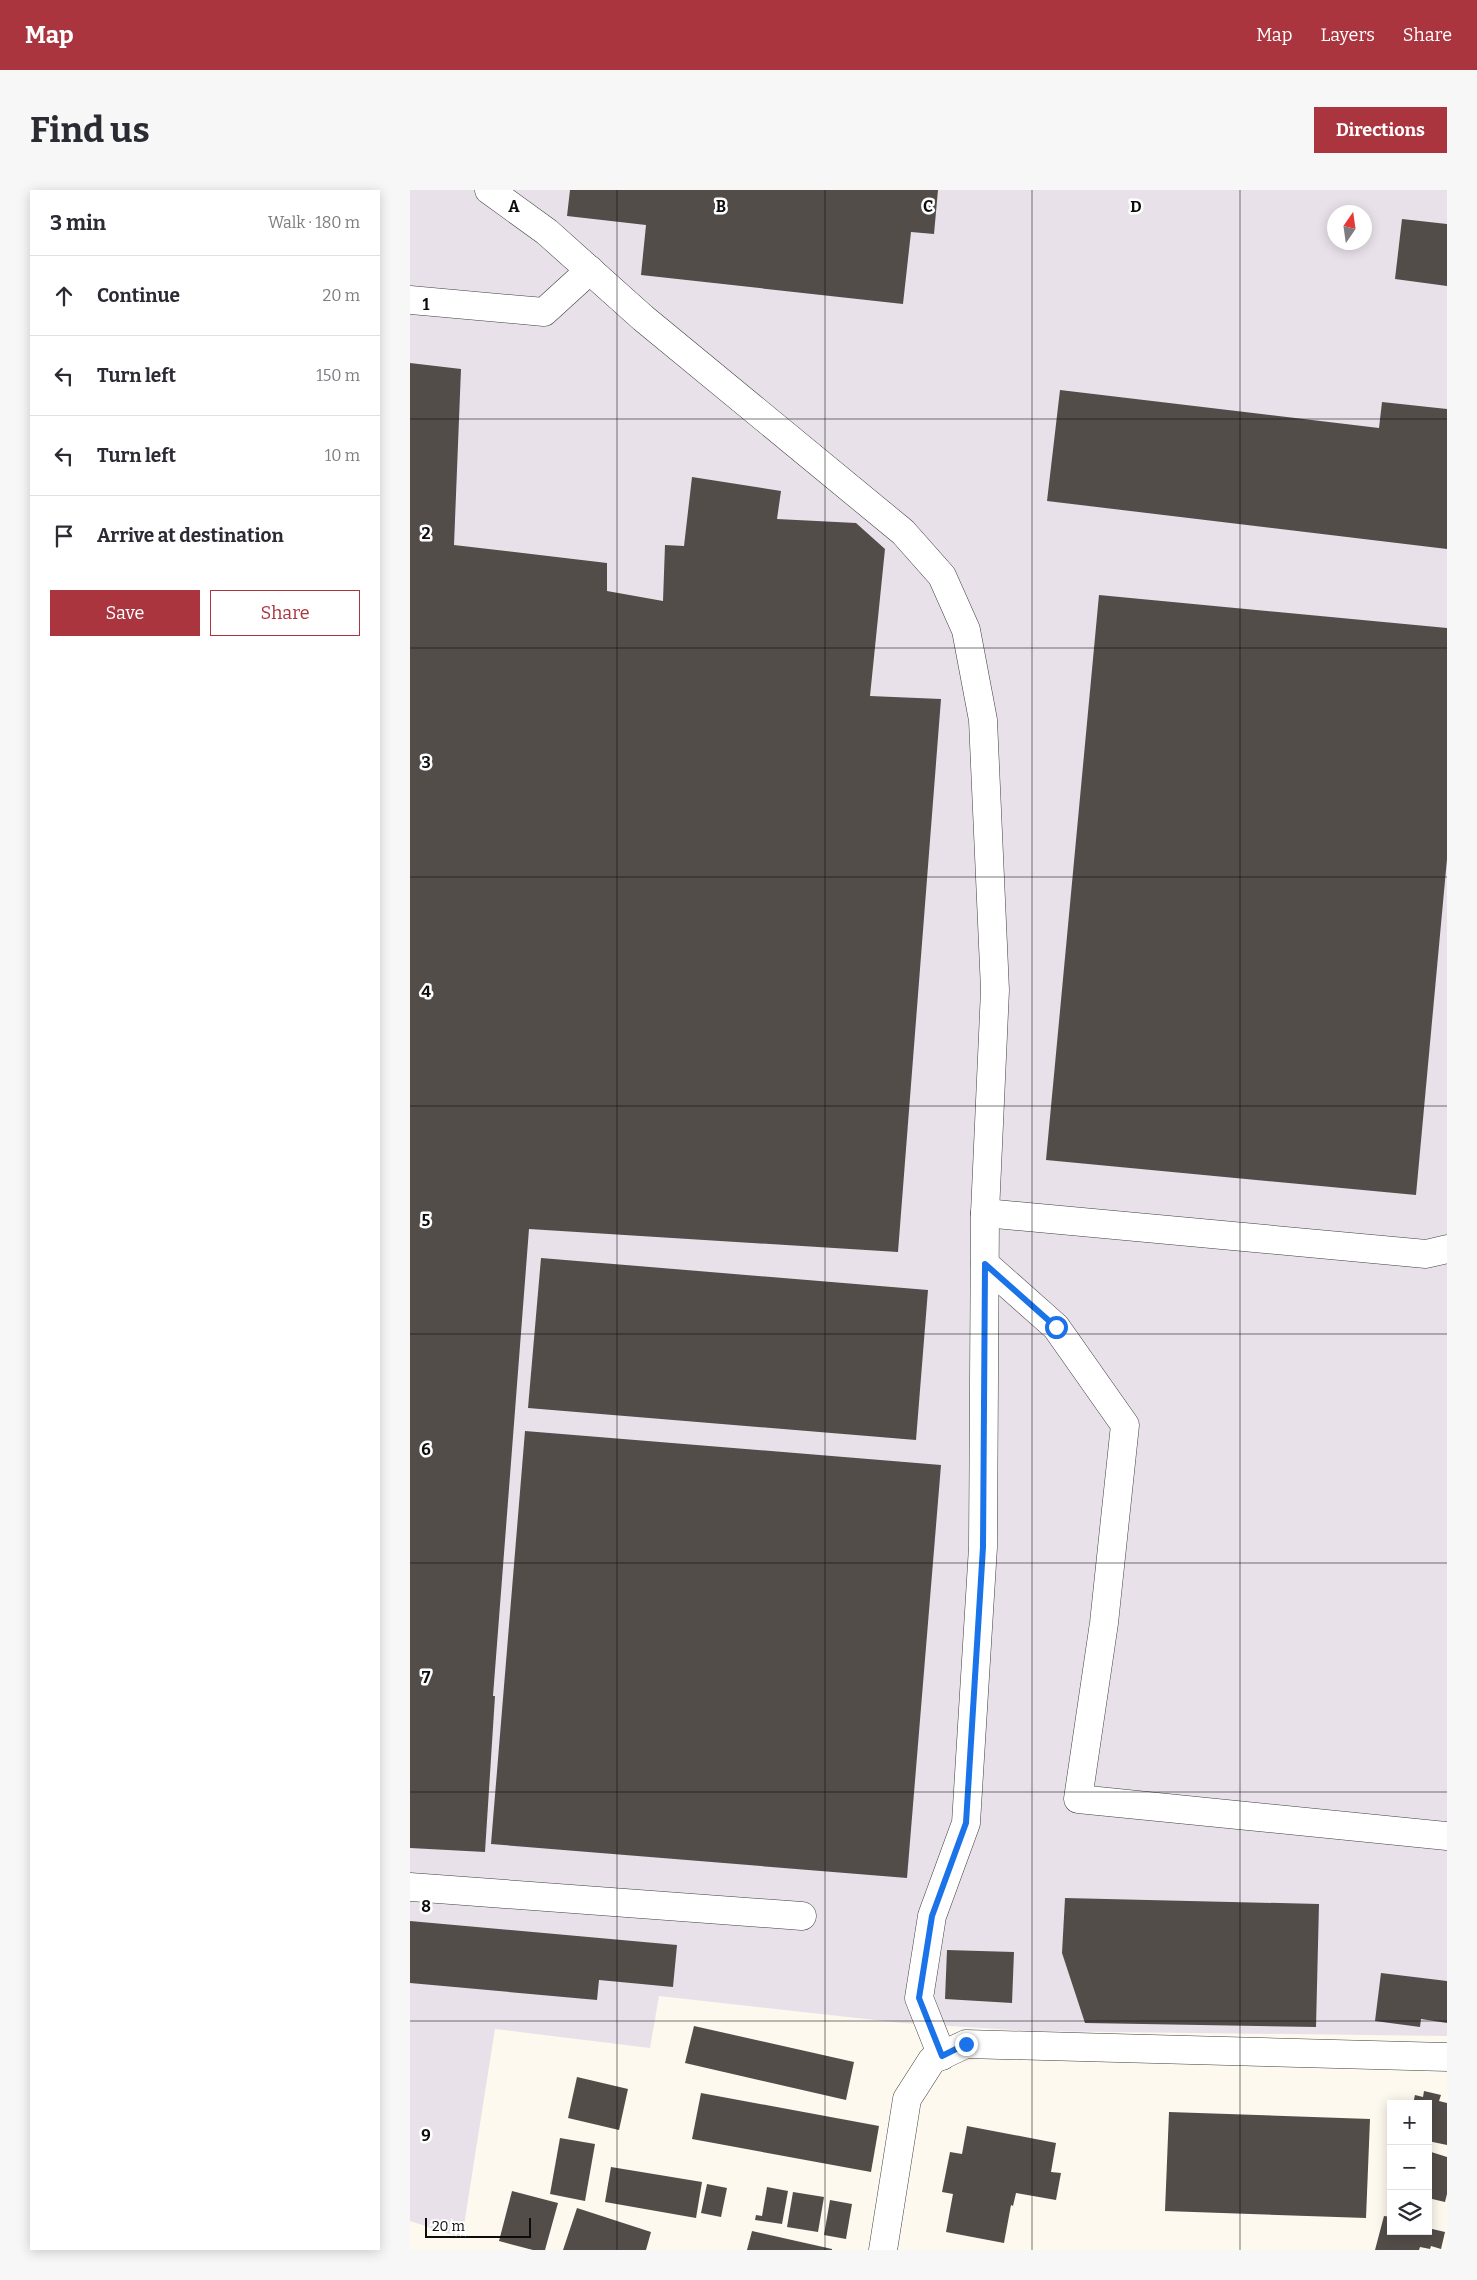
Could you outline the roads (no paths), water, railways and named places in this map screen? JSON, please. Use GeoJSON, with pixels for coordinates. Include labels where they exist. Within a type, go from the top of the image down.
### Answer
{"type":"FeatureCollection","features":[{"type":"Feature","properties":{"kind":"street"},"geometry":{"type":"LineString","coordinates":[[489,190],[547,232],[644,318],[903,532],[942,576],[966,630],[983,720],[995,990],[985,1213],[983,1547],[966,1823],[932,1916],[919,1998],[942,2056]]}},
{"type":"Feature","properties":{"kind":"street"},"geometry":{"type":"LineString","coordinates":[[410,300],[544,312],[590,270]]}},
{"type":"Feature","properties":{"kind":"street"},"geometry":{"type":"LineString","coordinates":[[985,1213],[1426,1254],[1447,1249]]}},
{"type":"Feature","properties":{"kind":"street"},"geometry":{"type":"LineString","coordinates":[[985,1264],[1056,1327],[1125,1425],[1104,1623],[1078,1799],[1447,1836]]}},
{"type":"Feature","properties":{"kind":"street"},"geometry":{"type":"LineString","coordinates":[[410,1887],[802,1916]]}},
{"type":"Feature","properties":{"kind":"street"},"geometry":{"type":"LineString","coordinates":[[883,2250],[907,2099],[932,2060],[966,2044],[1447,2057]]}}]}
